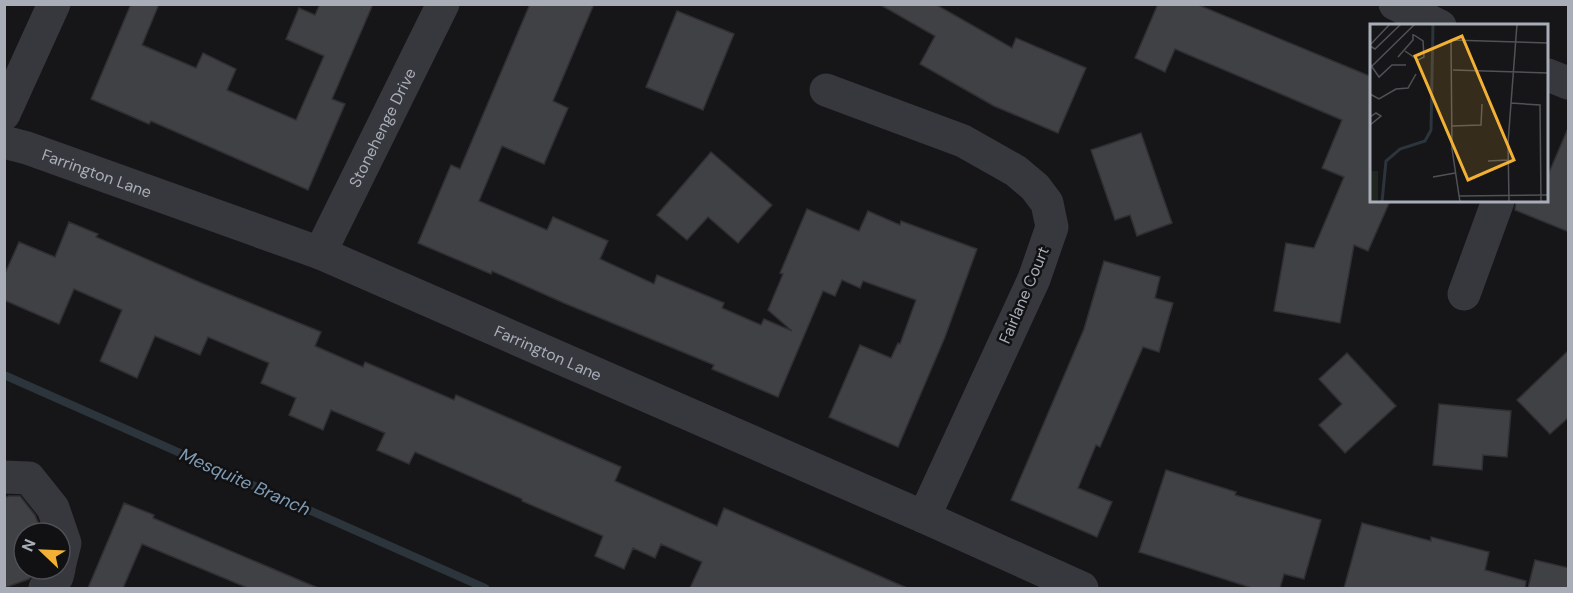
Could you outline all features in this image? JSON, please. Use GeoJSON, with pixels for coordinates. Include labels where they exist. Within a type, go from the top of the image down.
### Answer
{"type":"FeatureCollection","features":[{"type":"Feature","properties":{"kind":"street"},"geometry":{"type":"LineString","coordinates":[[4,114],[54,4]]}},
{"type":"Feature","properties":{"kind":"street","name":"Stonehenge Drive"},"geometry":{"type":"LineString","coordinates":[[320,253],[443,4]]}},
{"type":"Feature","properties":{"kind":"street"},"geometry":{"type":"LineString","coordinates":[[1395,4],[1436,24]]}},
{"type":"Feature","properties":{"kind":"street"},"geometry":{"type":"LineString","coordinates":[[1549,75],[1569,83]]}},
{"type":"Feature","properties":{"kind":"street","name":"Fairlane Court"},"geometry":{"type":"LineString","coordinates":[[826,90],[963,141],[1016,171],[1035,186],[1047,203],[1052,227],[1034,279],[924,517]]}},
{"type":"Feature","properties":{"kind":"street","name":"Farrington Lane"},"geometry":{"type":"LineString","coordinates":[[4,142],[27,148],[320,253],[1082,588]]}},
{"type":"Feature","properties":{"kind":"street"},"geometry":{"type":"LineString","coordinates":[[1464,294],[1498,202]]}},
{"type":"Feature","properties":{"kind":"street"},"geometry":{"type":"LineString","coordinates":[[4,477],[29,478],[52,508],[57,521]]}},
{"type":"Feature","properties":{"kind":"building"},"geometry":{"type":"Polygon","coordinates":[[[131,4],[159,4],[142,45],[196,68],[203,53],[236,69],[227,90],[296,120],[324,56],[286,39],[299,8],[315,15],[320,4],[373,4],[332,99],[345,104],[308,190],[151,121],[149,124],[91,99],[131,4]]]}},
{"type":"Feature","properties":{"kind":"building"},"geometry":{"type":"Polygon","coordinates":[[[530,4],[594,4],[553,101],[568,108],[544,164],[502,146],[479,201],[547,230],[553,217],[608,241],[600,259],[654,284],[657,275],[724,303],[722,308],[761,325],[764,319],[792,331],[768,310],[783,274],[780,273],[807,209],[859,231],[868,211],[900,225],[901,221],[977,249],[945,337],[898,447],[829,417],[860,345],[891,358],[898,343],[900,344],[916,300],[863,281],[860,288],[842,280],[835,296],[823,291],[778,397],[712,369],[714,365],[492,271],[491,274],[418,243],[451,165],[460,169],[530,4]]]}},
{"type":"Feature","properties":{"kind":"building"},"geometry":{"type":"Polygon","coordinates":[[[879,4],[935,4],[1012,48],[1016,38],[1086,68],[1058,133],[994,106],[920,64],[935,36],[879,4]]]}},
{"type":"Feature","properties":{"kind":"building"},"geometry":{"type":"Polygon","coordinates":[[[1158,4],[1196,4],[1370,76],[1370,202],[1390,202],[1368,251],[1354,245],[1340,323],[1274,311],[1286,243],[1314,248],[1344,177],[1322,168],[1342,120],[1175,49],[1165,72],[1135,58],[1158,4]]]}},
{"type":"Feature","properties":{"kind":"building"},"geometry":{"type":"Polygon","coordinates":[[[677,11],[734,34],[703,110],[646,87],[677,11]]]}},
{"type":"Feature","properties":{"kind":"building"},"geometry":{"type":"Polygon","coordinates":[[[1569,126],[1569,232],[1515,210],[1516,202],[1549,202],[1549,173],[1569,126]]]}},
{"type":"Feature","properties":{"kind":"building"},"geometry":{"type":"Polygon","coordinates":[[[1141,133],[1172,223],[1137,236],[1130,215],[1115,220],[1091,150],[1141,133]]]}},
{"type":"Feature","properties":{"kind":"building"},"geometry":{"type":"Polygon","coordinates":[[[711,152],[772,205],[738,243],[708,217],[687,240],[657,215],[711,152]]]}},
{"type":"Feature","properties":{"kind":"building"},"geometry":{"type":"Polygon","coordinates":[[[69,222],[98,234],[96,237],[199,282],[321,332],[315,346],[363,367],[365,362],[454,400],[456,395],[621,467],[615,481],[717,526],[724,508],[907,588],[690,588],[702,562],[661,544],[655,558],[633,548],[624,569],[595,556],[603,536],[415,452],[409,464],[377,450],[385,433],[331,410],[323,430],[289,415],[296,398],[261,383],[269,363],[208,337],[200,355],[155,336],[137,378],[100,361],[122,310],[74,289],[59,324],[4,300],[4,276],[19,242],[55,257],[69,222]]]}},
{"type":"Feature","properties":{"kind":"building"},"geometry":{"type":"Polygon","coordinates":[[[1104,261],[1160,277],[1155,298],[1173,303],[1159,352],[1143,347],[1100,447],[1096,445],[1078,488],[1112,502],[1097,537],[1011,500],[1084,329],[1104,261]]]}},
{"type":"Feature","properties":{"kind":"building"},"geometry":{"type":"Polygon","coordinates":[[[1569,350],[1569,417],[1550,434],[1517,400],[1569,350]]]}},
{"type":"Feature","properties":{"kind":"building"},"geometry":{"type":"Polygon","coordinates":[[[1347,353],[1396,406],[1345,453],[1319,425],[1342,404],[1319,379],[1347,353]]]}},
{"type":"Feature","properties":{"kind":"building"},"geometry":{"type":"Polygon","coordinates":[[[1439,404],[1511,411],[1507,457],[1483,455],[1482,470],[1433,465],[1439,404]]]}},
{"type":"Feature","properties":{"kind":"building"},"geometry":{"type":"Polygon","coordinates":[[[1166,470],[1236,492],[1235,495],[1321,520],[1304,579],[1284,574],[1280,588],[1252,588],[1139,552],[1166,470]]]}},
{"type":"Feature","properties":{"kind":"building"},"geometry":{"type":"Polygon","coordinates":[[[20,496],[37,521],[12,521],[12,581],[23,581],[4,588],[4,498],[20,496]]]}},
{"type":"Feature","properties":{"kind":"building"},"geometry":{"type":"Polygon","coordinates":[[[124,503],[154,515],[153,518],[318,588],[248,588],[142,544],[123,588],[88,588],[124,503]]]}},
{"type":"Feature","properties":{"kind":"building"},"geometry":{"type":"Polygon","coordinates":[[[1362,523],[1431,541],[1431,537],[1489,552],[1485,570],[1526,581],[1525,588],[1344,588],[1362,523]]]}},
{"type":"Feature","properties":{"kind":"building"},"geometry":{"type":"Polygon","coordinates":[[[1535,560],[1569,568],[1569,588],[1528,588],[1535,560]]]}},
{"type":"Feature","properties":{"kind":"waterway","name":"Mesquite Branch"},"geometry":{"type":"LineString","coordinates":[[4,375],[485,588]]}}]}
